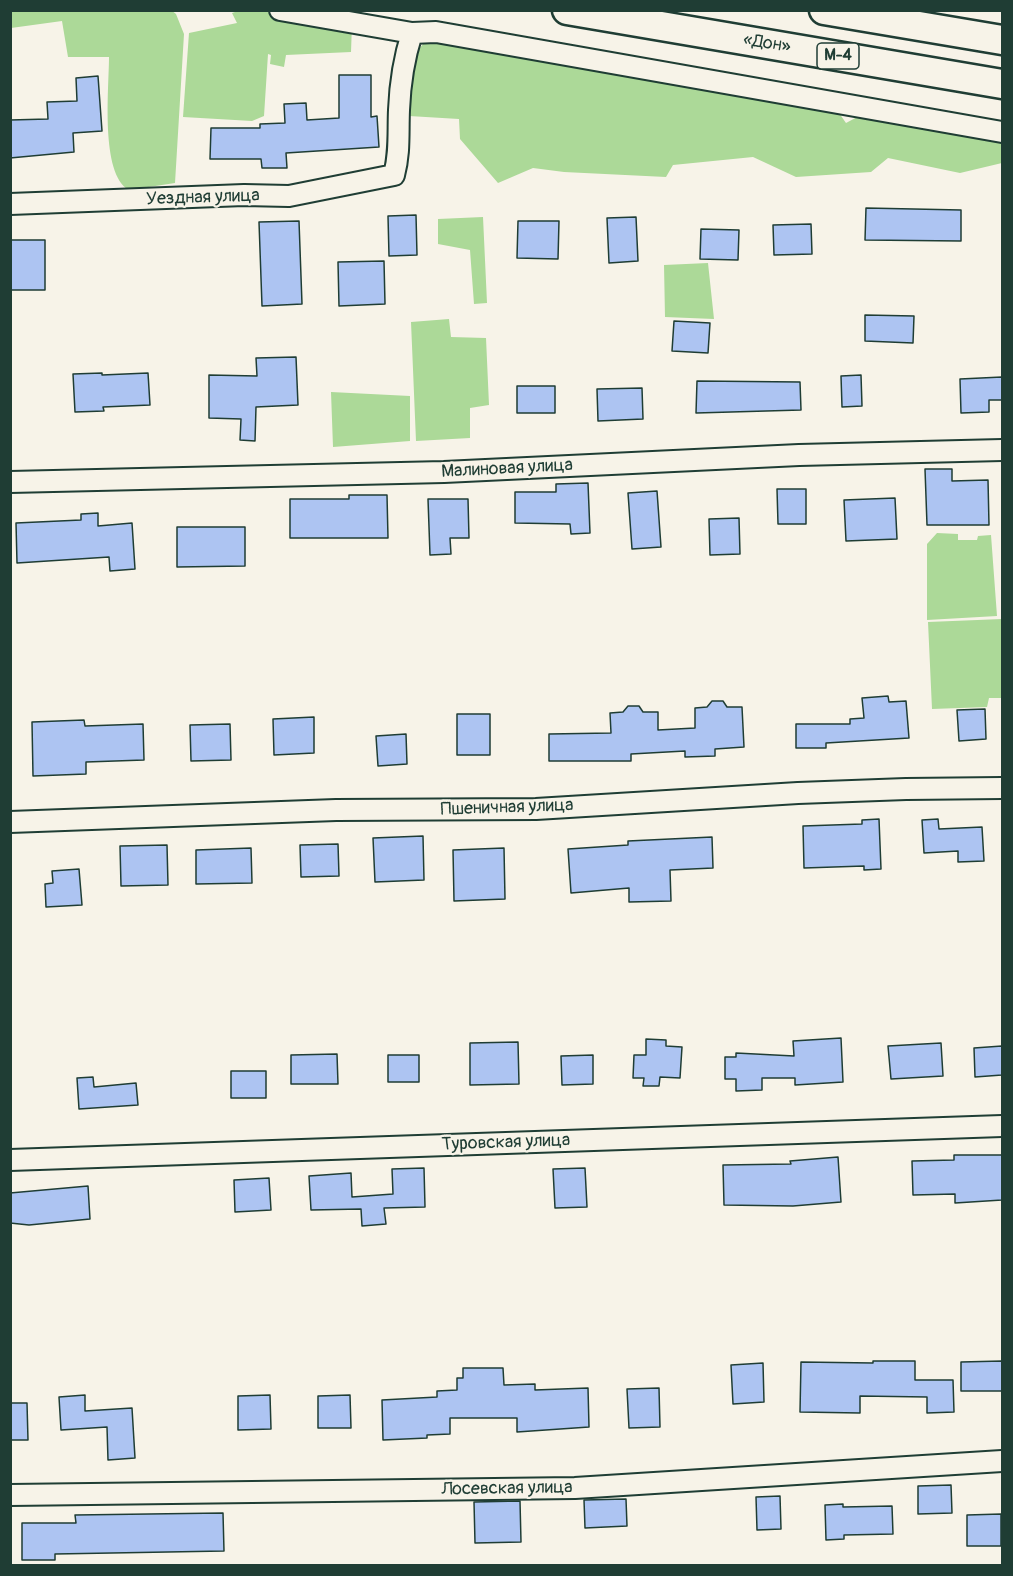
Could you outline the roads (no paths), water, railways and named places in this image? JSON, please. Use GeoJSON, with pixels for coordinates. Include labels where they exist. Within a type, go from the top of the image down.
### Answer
{"type":"FeatureCollection","features":[{"type":"Feature","properties":{"kind":"highway","name":"«Дон»"},"geometry":{"type":"LineString","coordinates":[[567,10],[1002,84]]}},
{"type":"Feature","properties":{"kind":"highway","name":"М-4"},"geometry":{"type":"LineString","coordinates":[[824,10],[1002,40]]}},
{"type":"Feature","properties":{"kind":"street"},"geometry":{"type":"LineString","coordinates":[[280,10],[412,33],[436,32],[1002,132]]}},
{"type":"Feature","properties":{"kind":"street","name":"Уездная улица"},"geometry":{"type":"LineString","coordinates":[[10,204],[289,196],[394,175],[399,156],[399,111],[405,55],[412,33]]}},
{"type":"Feature","properties":{"kind":"street","name":"Малиновая улица"},"geometry":{"type":"LineString","coordinates":[[10,482],[398,474],[787,455],[1002,450]]}},
{"type":"Feature","properties":{"kind":"street","name":"Пшеничная улица"},"geometry":{"type":"LineString","coordinates":[[10,822],[336,810],[536,809],[895,789],[1002,789]]}},
{"type":"Feature","properties":{"kind":"street","name":"Туровская улица"},"geometry":{"type":"LineString","coordinates":[[10,1160],[1002,1126]]}},
{"type":"Feature","properties":{"kind":"street","name":"Лосевская улица"},"geometry":{"type":"LineString","coordinates":[[10,1495],[575,1488],[1002,1461]]}}]}
